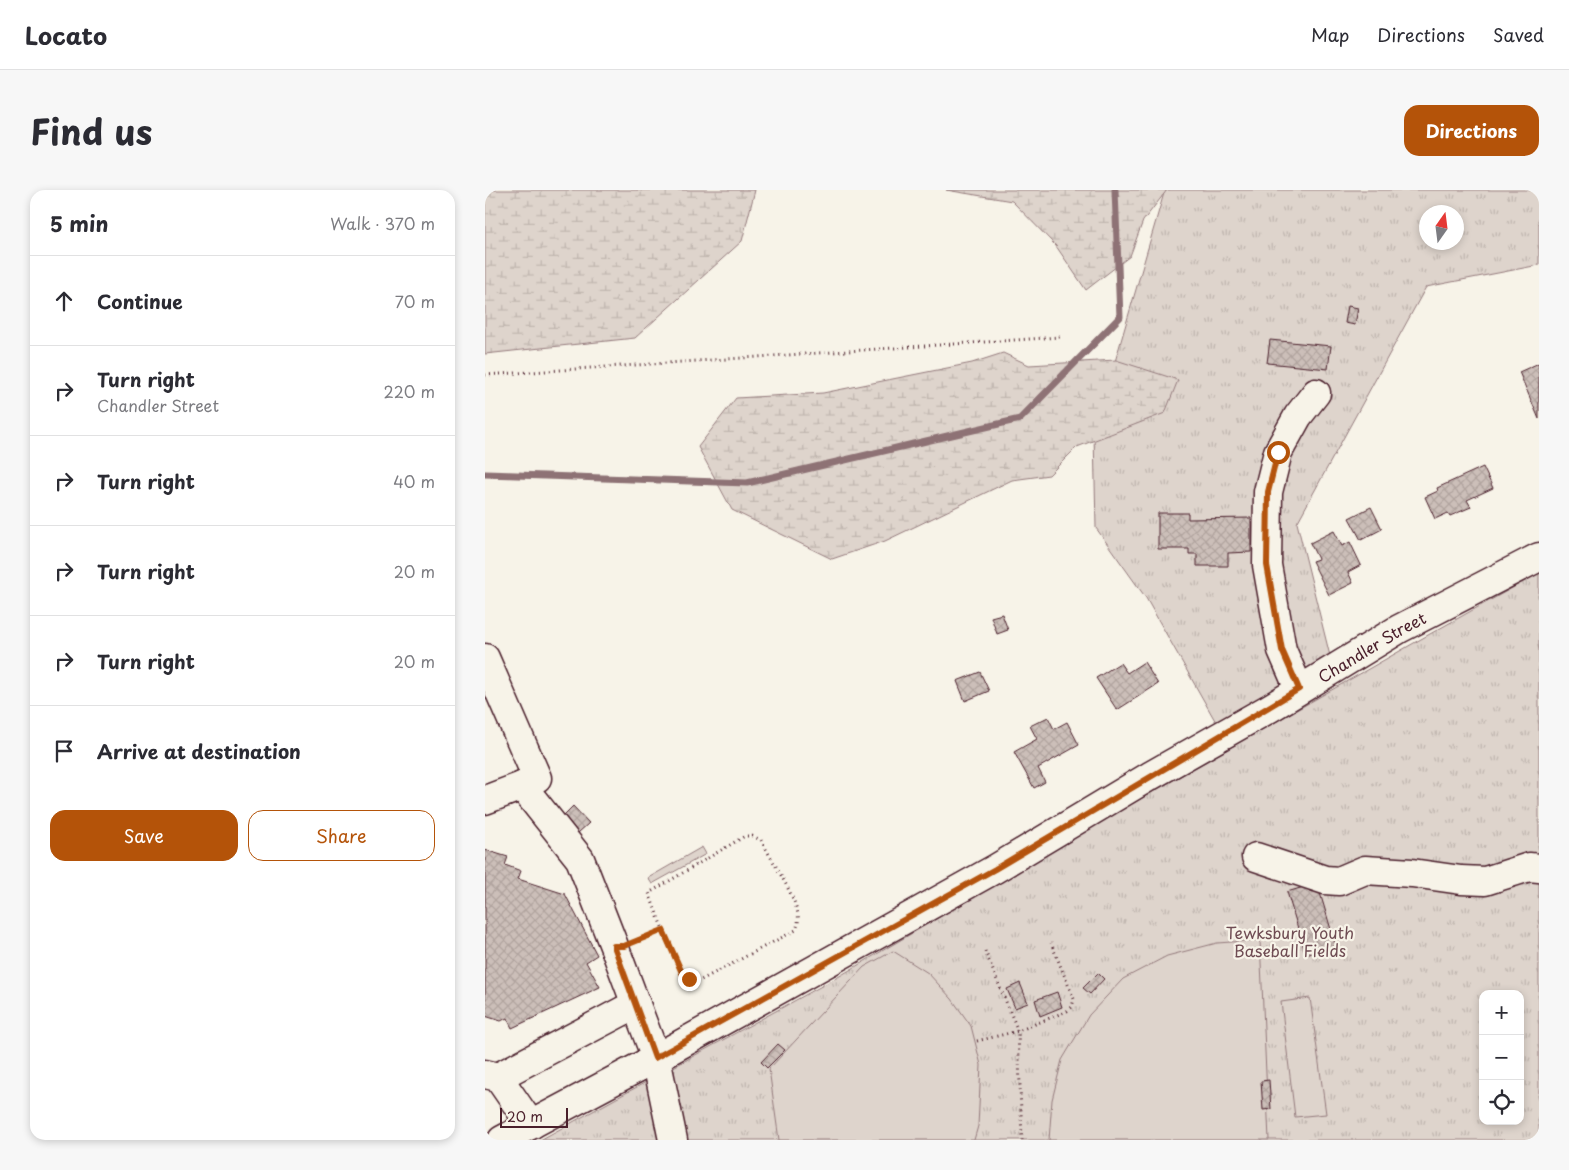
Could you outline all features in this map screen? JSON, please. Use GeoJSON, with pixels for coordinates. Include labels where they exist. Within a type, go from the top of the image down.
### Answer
{"type":"FeatureCollection","features":[{"type":"Feature","properties":{"kind":"street"},"geometry":{"type":"LineString","coordinates":[[1299,689],[1282,650],[1267,565],[1268,492],[1278,452],[1298,416],[1316,393]]}},
{"type":"Feature","properties":{"kind":"street","name":"Chandler Street"},"geometry":{"type":"LineString","coordinates":[[502,1140],[655,1058],[995,869],[1399,629],[1539,557]]}},
{"type":"Feature","properties":{"kind":"street"},"geometry":{"type":"LineString","coordinates":[[485,658],[537,778],[522,786],[485,800]]}},
{"type":"Feature","properties":{"kind":"street"},"geometry":{"type":"LineString","coordinates":[[522,786],[580,859],[655,1058],[673,1140]]}},
{"type":"Feature","properties":{"kind":"street"},"geometry":{"type":"LineString","coordinates":[[1256,857],[1325,880],[1339,881],[1365,870],[1485,881],[1529,867],[1539,868]]}},
{"type":"Feature","properties":{"kind":"street"},"geometry":{"type":"LineString","coordinates":[[531,1125],[492,1075],[636,1004]]}},
{"type":"Feature","properties":{"kind":"path"},"geometry":{"type":"LineString","coordinates":[[485,375],[1060,336]]}},
{"type":"Feature","properties":{"kind":"path"},"geometry":{"type":"LineString","coordinates":[[745,836],[761,840],[790,893],[799,922],[796,930],[701,980],[689,979],[683,975],[663,930],[649,893],[745,836]]}},
{"type":"Feature","properties":{"kind":"path"},"geometry":{"type":"LineString","coordinates":[[614,946],[624,946],[663,930]]}},
{"type":"Feature","properties":{"kind":"path"},"geometry":{"type":"LineString","coordinates":[[977,1041],[1018,1031],[1067,1011],[1072,1007],[1074,999],[1051,943]]}},
{"type":"Feature","properties":{"kind":"path"},"geometry":{"type":"LineString","coordinates":[[985,951],[1018,1031],[1022,1140]]}},
{"type":"Feature","properties":{"kind":"green space"},"geometry":{"type":"Polygon","coordinates":[[[485,190],[755,190],[742,241],[635,338],[485,354],[485,190]]]}},
{"type":"Feature","properties":{"kind":"green space"},"geometry":{"type":"Polygon","coordinates":[[[946,190],[1167,190],[1143,221],[1130,256],[1086,290],[1056,246],[1012,201],[946,190]]]}},
{"type":"Feature","properties":{"kind":"green space"},"geometry":{"type":"Polygon","coordinates":[[[1167,190],[1539,190],[1539,265],[1426,287],[1297,523],[1330,656],[1217,724],[1146,598],[1096,528],[1094,434],[1164,193],[1167,190]]]}},
{"type":"Feature","properties":{"kind":"green space"},"geometry":{"type":"Polygon","coordinates":[[[1003,353],[1029,365],[1116,360],[1178,380],[1165,413],[1077,447],[1049,475],[1012,480],[885,541],[832,559],[732,510],[698,447],[736,398],[823,393],[972,363],[1003,353]]]}},
{"type":"Feature","properties":{"kind":"green space","name":"Tewksbury Youth Baseball Fields"},"geometry":{"type":"Polygon","coordinates":[[[1539,573],[1539,1140],[540,1140],[838,977],[1093,826],[1539,573]]]}},
{"type":"Feature","properties":{"kind":"green space"},"geometry":{"type":"Polygon","coordinates":[[[702,847],[706,854],[652,884],[648,878],[702,847]]]}},
{"type":"Feature","properties":{"kind":"green space"},"geometry":{"type":"Polygon","coordinates":[[[1260,940],[1269,1140],[1049,1140],[1052,1100],[1062,1060],[1089,1015],[1123,979],[1167,956],[1217,943],[1260,940]]]}},
{"type":"Feature","properties":{"kind":"green space"},"geometry":{"type":"Polygon","coordinates":[[[893,951],[928,973],[952,999],[971,1026],[981,1065],[978,1126],[974,1140],[779,1140],[769,1069],[864,967],[893,951]]]}},
{"type":"Feature","properties":{"kind":"green space"},"geometry":{"type":"Polygon","coordinates":[[[1310,998],[1326,1114],[1295,1117],[1281,1002],[1310,998]]]}},
{"type":"Feature","properties":{"kind":"building"},"geometry":{"type":"Polygon","coordinates":[[[1348,306],[1358,308],[1355,325],[1345,323],[1348,306]]]}},
{"type":"Feature","properties":{"kind":"building"},"geometry":{"type":"Polygon","coordinates":[[[1270,340],[1331,346],[1328,369],[1267,363],[1270,340]]]}},
{"type":"Feature","properties":{"kind":"building"},"geometry":{"type":"Polygon","coordinates":[[[1539,363],[1539,419],[1519,372],[1539,363]]]}},
{"type":"Feature","properties":{"kind":"building"},"geometry":{"type":"Polygon","coordinates":[[[1483,467],[1493,488],[1467,500],[1471,507],[1450,516],[1448,513],[1435,519],[1425,497],[1438,491],[1437,488],[1483,467]]]}},
{"type":"Feature","properties":{"kind":"building"},"geometry":{"type":"Polygon","coordinates":[[[1371,507],[1382,529],[1361,540],[1349,518],[1371,507]]]}},
{"type":"Feature","properties":{"kind":"building"},"geometry":{"type":"Polygon","coordinates":[[[1158,513],[1188,513],[1188,519],[1251,518],[1251,552],[1228,553],[1228,566],[1197,566],[1197,554],[1189,554],[1189,549],[1158,549],[1158,513]]]}},
{"type":"Feature","properties":{"kind":"building"},"geometry":{"type":"Polygon","coordinates":[[[1334,531],[1342,546],[1350,542],[1361,565],[1348,572],[1353,583],[1329,595],[1312,561],[1318,559],[1310,543],[1334,531]]]}},
{"type":"Feature","properties":{"kind":"building"},"geometry":{"type":"Polygon","coordinates":[[[1002,614],[1008,630],[997,634],[991,617],[1002,614]]]}},
{"type":"Feature","properties":{"kind":"building"},"geometry":{"type":"Polygon","coordinates":[[[1144,662],[1158,684],[1117,710],[1096,678],[1120,663],[1127,673],[1144,662]]]}},
{"type":"Feature","properties":{"kind":"building"},"geometry":{"type":"Polygon","coordinates":[[[980,672],[989,691],[965,701],[957,681],[980,672]]]}},
{"type":"Feature","properties":{"kind":"building"},"geometry":{"type":"Polygon","coordinates":[[[1048,717],[1054,729],[1067,722],[1079,745],[1038,768],[1045,782],[1034,788],[1014,752],[1037,739],[1030,726],[1048,717]]]}},
{"type":"Feature","properties":{"kind":"building"},"geometry":{"type":"Polygon","coordinates":[[[573,806],[589,823],[578,833],[562,817],[573,806]]]}},
{"type":"Feature","properties":{"kind":"building"},"geometry":{"type":"Polygon","coordinates":[[[485,850],[508,857],[505,865],[521,871],[518,879],[565,894],[597,955],[586,962],[600,987],[512,1028],[507,1018],[501,1021],[485,1016],[485,850]]]}},
{"type":"Feature","properties":{"kind":"building"},"geometry":{"type":"Polygon","coordinates":[[[1317,883],[1336,946],[1306,955],[1287,892],[1317,883]]]}},
{"type":"Feature","properties":{"kind":"building"},"geometry":{"type":"Polygon","coordinates":[[[1098,973],[1104,979],[1090,994],[1083,988],[1098,973]]]}},
{"type":"Feature","properties":{"kind":"building"},"geometry":{"type":"Polygon","coordinates":[[[1020,983],[1028,1003],[1015,1008],[1007,989],[1020,983]]]}},
{"type":"Feature","properties":{"kind":"building"},"geometry":{"type":"Polygon","coordinates":[[[1057,992],[1062,1007],[1040,1016],[1035,1000],[1057,992]]]}},
{"type":"Feature","properties":{"kind":"building"},"geometry":{"type":"Polygon","coordinates":[[[778,1044],[785,1050],[767,1068],[761,1062],[778,1044]]]}},
{"type":"Feature","properties":{"kind":"building"},"geometry":{"type":"Polygon","coordinates":[[[1269,1080],[1271,1109],[1263,1110],[1261,1081],[1269,1080]]]}},
{"type":"Feature","properties":{"kind":"waterway"},"geometry":{"type":"LineString","coordinates":[[485,474],[747,483],[1020,419],[1120,317],[1115,190]]}},
{"type":"Feature","properties":{"kind":"route"},"geometry":{"type":"LineString","coordinates":[[689,979],[683,975],[663,930],[624,946],[614,946],[655,1058],[995,869],[1299,689],[1282,650],[1267,565],[1268,492],[1278,452]]}}]}
